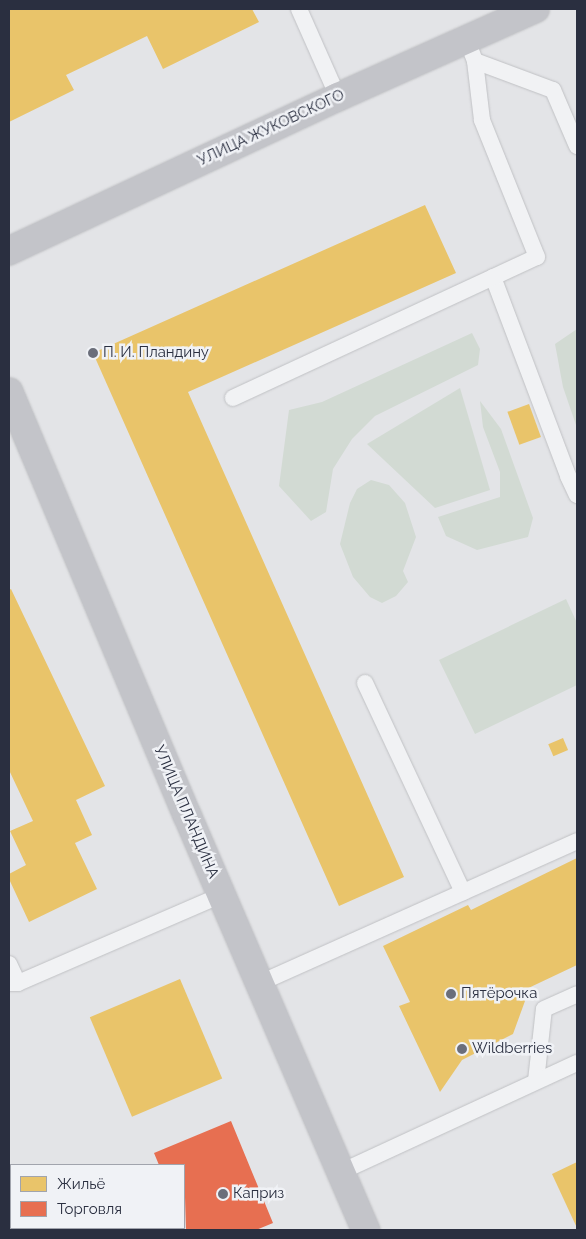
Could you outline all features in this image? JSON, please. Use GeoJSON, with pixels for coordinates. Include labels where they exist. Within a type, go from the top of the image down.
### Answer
{"type":"FeatureCollection","features":[{"type":"Feature","properties":{"kind":"street","name":"УЛИЦА ЖУКОВСКОГО"},"geometry":{"type":"LineString","coordinates":[[9,251],[338,97],[471,51],[535,9]]}},
{"type":"Feature","properties":{"kind":"street","name":"УЛИЦА ПЛАНДИНА"},"geometry":{"type":"LineString","coordinates":[[9,392],[221,895],[366,1230]]}},
{"type":"Feature","properties":{"kind":"lane"},"geometry":{"type":"LineString","coordinates":[[299,9],[338,97]]}},
{"type":"Feature","properties":{"kind":"lane"},"geometry":{"type":"LineString","coordinates":[[471,51],[553,90],[577,146]]}},
{"type":"Feature","properties":{"kind":"lane"},"geometry":{"type":"LineString","coordinates":[[233,398],[537,257],[482,120],[471,51]]}},
{"type":"Feature","properties":{"kind":"lane"},"geometry":{"type":"LineString","coordinates":[[493,277],[568,476],[577,494]]}},
{"type":"Feature","properties":{"kind":"lane"},"geometry":{"type":"LineString","coordinates":[[365,683],[463,892]]}},
{"type":"Feature","properties":{"kind":"lane"},"geometry":{"type":"LineString","coordinates":[[260,984],[577,841]]}},
{"type":"Feature","properties":{"kind":"lane"},"geometry":{"type":"LineString","coordinates":[[9,964],[13,983],[221,895]]}},
{"type":"Feature","properties":{"kind":"lane"},"geometry":{"type":"LineString","coordinates":[[536,1081],[544,1009],[577,994]]}},
{"type":"Feature","properties":{"kind":"lane"},"geometry":{"type":"LineString","coordinates":[[341,1172],[577,1063]]}},
{"type":"Feature","properties":{"kind":"shaded area"},"geometry":{"type":"Polygon","coordinates":[[[577,329],[577,428],[563,387],[555,344],[577,329]]]}},
{"type":"Feature","properties":{"kind":"shaded area"},"geometry":{"type":"Polygon","coordinates":[[[472,333],[480,349],[478,365],[375,416],[352,439],[333,469],[326,512],[311,521],[279,486],[289,410],[322,402],[472,333]]]}},
{"type":"Feature","properties":{"kind":"shaded area"},"geometry":{"type":"Polygon","coordinates":[[[460,388],[490,490],[435,508],[367,444],[460,388]]]}},
{"type":"Feature","properties":{"kind":"shaded area"},"geometry":{"type":"Polygon","coordinates":[[[480,401],[501,429],[533,518],[528,537],[477,550],[446,536],[438,517],[500,497],[500,472],[483,427],[480,401]]]}},
{"type":"Feature","properties":{"kind":"shaded area"},"geometry":{"type":"Polygon","coordinates":[[[371,480],[389,485],[405,503],[416,537],[403,571],[408,582],[396,596],[382,603],[370,597],[353,577],[340,544],[350,503],[357,489],[371,480]]]}},
{"type":"Feature","properties":{"kind":"shaded area"},"geometry":{"type":"Polygon","coordinates":[[[566,599],[577,623],[577,685],[475,734],[439,660],[566,599]]]}},
{"type":"Feature","properties":{"kind":"water"},"geometry":{"type":"Polygon","coordinates":[[[9,1171],[10,1229],[43,1230],[9,1230],[9,1171]]]}},
{"type":"Feature","properties":{"kind":"building: Жильё"},"geometry":{"type":"Polygon","coordinates":[[[9,9],[252,9],[259,22],[163,69],[147,36],[66,75],[74,90],[9,122],[9,9]]]}},
{"type":"Feature","properties":{"kind":"building: Жильё"},"geometry":{"type":"Polygon","coordinates":[[[425,205],[456,273],[188,392],[404,877],[339,906],[93,353],[425,205]]]}},
{"type":"Feature","properties":{"kind":"building: Жильё"},"geometry":{"type":"Polygon","coordinates":[[[529,404],[541,437],[519,445],[507,412],[529,404]]]}},
{"type":"Feature","properties":{"kind":"building: Жильё"},"geometry":{"type":"Polygon","coordinates":[[[11,589],[105,786],[76,800],[92,835],[75,843],[97,889],[29,922],[9,879],[9,874],[26,865],[10,831],[33,821],[9,770],[9,590],[11,589]]]}},
{"type":"Feature","properties":{"kind":"building: Жильё"},"geometry":{"type":"Polygon","coordinates":[[[563,738],[568,750],[553,756],[548,744],[563,738]]]}},
{"type":"Feature","properties":{"kind":"building: Жильё"},"geometry":{"type":"Polygon","coordinates":[[[577,858],[577,965],[520,992],[525,1001],[513,1034],[462,1060],[440,1092],[399,1006],[410,1002],[383,946],[468,905],[471,910],[577,858]]]}},
{"type":"Feature","properties":{"kind":"building: Жильё"},"geometry":{"type":"Polygon","coordinates":[[[180,979],[222,1078],[132,1117],[90,1017],[180,979]]]}},
{"type":"Feature","properties":{"kind":"building: Жильё"},"geometry":{"type":"Polygon","coordinates":[[[577,1162],[577,1228],[552,1174],[577,1162]]]}},
{"type":"Feature","properties":{"kind":"building: Торговля","name":"Каприз"},"geometry":{"type":"Polygon","coordinates":[[[231,1121],[273,1223],[256,1230],[186,1230],[185,1164],[159,1164],[154,1153],[231,1121]]]}},
{"type":"Feature","properties":{"kind":"place","name":"П. И. Пландину"},"geometry":{"type":"Point","coordinates":[93,353]}},
{"type":"Feature","properties":{"kind":"place","name":"Пятёрочка"},"geometry":{"type":"Point","coordinates":[451,994]}},
{"type":"Feature","properties":{"kind":"place","name":"Wildberries"},"geometry":{"type":"Point","coordinates":[462,1049]}},
{"type":"Feature","properties":{"kind":"place","name":"Каприз"},"geometry":{"type":"Point","coordinates":[223,1194]}}]}
